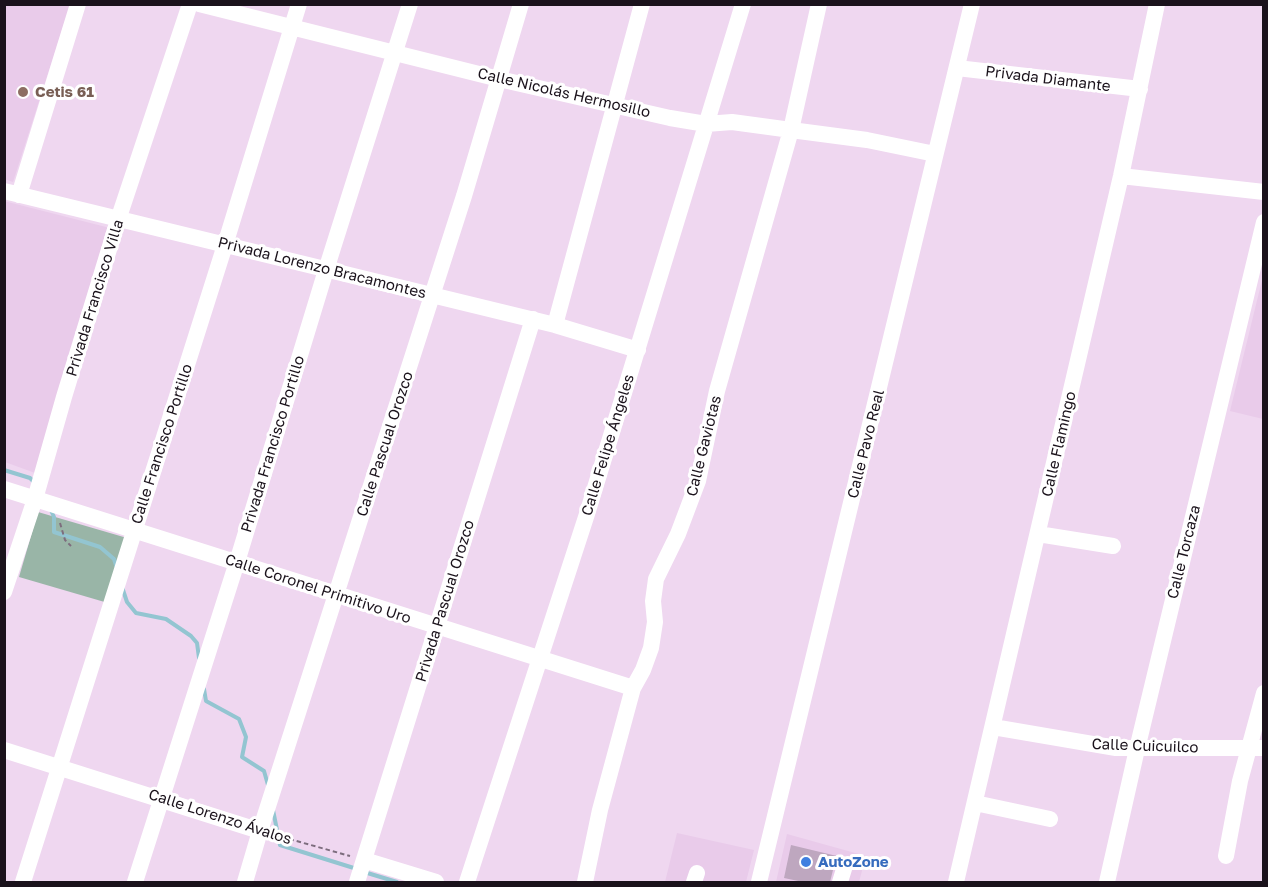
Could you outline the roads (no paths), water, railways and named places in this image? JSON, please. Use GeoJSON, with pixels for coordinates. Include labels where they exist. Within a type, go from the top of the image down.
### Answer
{"type":"FeatureCollection","features":[{"type":"Feature","properties":{"kind":"street"},"geometry":{"type":"LineString","coordinates":[[12,193],[78,4]]}},
{"type":"Feature","properties":{"kind":"street","name":"Privada Francisco Villa"},"geometry":{"type":"LineString","coordinates":[[4,592],[35,499],[118,220],[190,4]]}},
{"type":"Feature","properties":{"kind":"street","name":"Calle Nicolás Hermosillo"},"geometry":{"type":"LineString","coordinates":[[198,4],[499,79],[706,124],[732,122],[791,129],[935,154]]}},
{"type":"Feature","properties":{"kind":"street","name":"Calle Francisco Portillo"},"geometry":{"type":"LineString","coordinates":[[24,882],[299,4]]}},
{"type":"Feature","properties":{"kind":"street","name":"Privada Francisco Portillo"},"geometry":{"type":"LineString","coordinates":[[135,882],[410,4]]}},
{"type":"Feature","properties":{"kind":"street","name":"Calle Pascual Orozco"},"geometry":{"type":"LineString","coordinates":[[245,882],[433,295],[521,4]]}},
{"type":"Feature","properties":{"kind":"street"},"geometry":{"type":"LineString","coordinates":[[555,325],[642,4]]}},
{"type":"Feature","properties":{"kind":"street","name":"Calle Felipe Ángeles"},"geometry":{"type":"LineString","coordinates":[[466,882],[638,350],[743,4]]}},
{"type":"Feature","properties":{"kind":"street","name":"Calle Gaviotas"},"geometry":{"type":"LineString","coordinates":[[585,882],[600,810],[633,688],[651,648],[655,622],[653,601],[656,579],[678,534],[698,481],[717,392],[791,129],[819,4]]}},
{"type":"Feature","properties":{"kind":"street","name":"Calle Pavo Real"},"geometry":{"type":"LineString","coordinates":[[759,882],[972,4]]}},
{"type":"Feature","properties":{"kind":"street","name":"Calle Flamingo"},"geometry":{"type":"LineString","coordinates":[[956,882],[1121,176],[1157,4]]}},
{"type":"Feature","properties":{"kind":"street","name":"Privada Diamante"},"geometry":{"type":"LineString","coordinates":[[957,68],[1140,89]]}},
{"type":"Feature","properties":{"kind":"street"},"geometry":{"type":"LineString","coordinates":[[1121,176],[1263,192]]}},
{"type":"Feature","properties":{"kind":"street","name":"Privada Lorenzo Bracamontes"},"geometry":{"type":"LineString","coordinates":[[12,193],[555,325],[638,350]]}},
{"type":"Feature","properties":{"kind":"street","name":"Calle Torcaza"},"geometry":{"type":"LineString","coordinates":[[1107,882],[1263,222]]}},
{"type":"Feature","properties":{"kind":"street","name":"Privada Pascual Orozco"},"geometry":{"type":"LineString","coordinates":[[357,882],[533,320]]}},
{"type":"Feature","properties":{"kind":"street","name":"Calle Coronel Primitivo Uro"},"geometry":{"type":"LineString","coordinates":[[4,489],[135,529],[437,628],[633,688]]}},
{"type":"Feature","properties":{"kind":"street"},"geometry":{"type":"LineString","coordinates":[[1038,534],[1113,546]]}},
{"type":"Feature","properties":{"kind":"street"},"geometry":{"type":"LineString","coordinates":[[1226,856],[1240,782],[1257,749],[1263,693]]}},
{"type":"Feature","properties":{"kind":"street","name":"Calle Cuicuilco"},"geometry":{"type":"LineString","coordinates":[[993,727],[1093,745],[1137,749],[1257,749]]}},
{"type":"Feature","properties":{"kind":"street","name":"Calle Lorenzo Ávalos"},"geometry":{"type":"LineString","coordinates":[[4,750],[260,831]]}},
{"type":"Feature","properties":{"kind":"street"},"geometry":{"type":"LineString","coordinates":[[975,803],[1050,819]]}},
{"type":"Feature","properties":{"kind":"street"},"geometry":{"type":"LineString","coordinates":[[364,860],[436,882]]}},
{"type":"Feature","properties":{"kind":"waterway"},"geometry":{"type":"LineString","coordinates":[[4,470],[30,478],[34,482]]}},
{"type":"Feature","properties":{"kind":"waterway"},"geometry":{"type":"LineString","coordinates":[[50,508],[54,517],[54,532],[100,547],[114,559],[117,568]]}},
{"type":"Feature","properties":{"kind":"waterway"},"geometry":{"type":"LineString","coordinates":[[122,587],[127,602],[136,613],[166,619],[191,636],[197,643],[199,658]]}},
{"type":"Feature","properties":{"kind":"waterway"},"geometry":{"type":"LineString","coordinates":[[204,689],[206,701],[239,719],[246,737],[242,757],[264,771],[268,785]]}},
{"type":"Feature","properties":{"kind":"waterway"},"geometry":{"type":"LineString","coordinates":[[273,810],[280,845],[357,869]]}},
{"type":"Feature","properties":{"kind":"waterway"},"geometry":{"type":"LineString","coordinates":[[364,872],[397,882]]}},
{"type":"Feature","properties":{"kind":"place","name":"Cetis 61"},"geometry":{"type":"Point","coordinates":[23,92]}},
{"type":"Feature","properties":{"kind":"place","name":"AutoZone"},"geometry":{"type":"Point","coordinates":[806,862]}}]}
